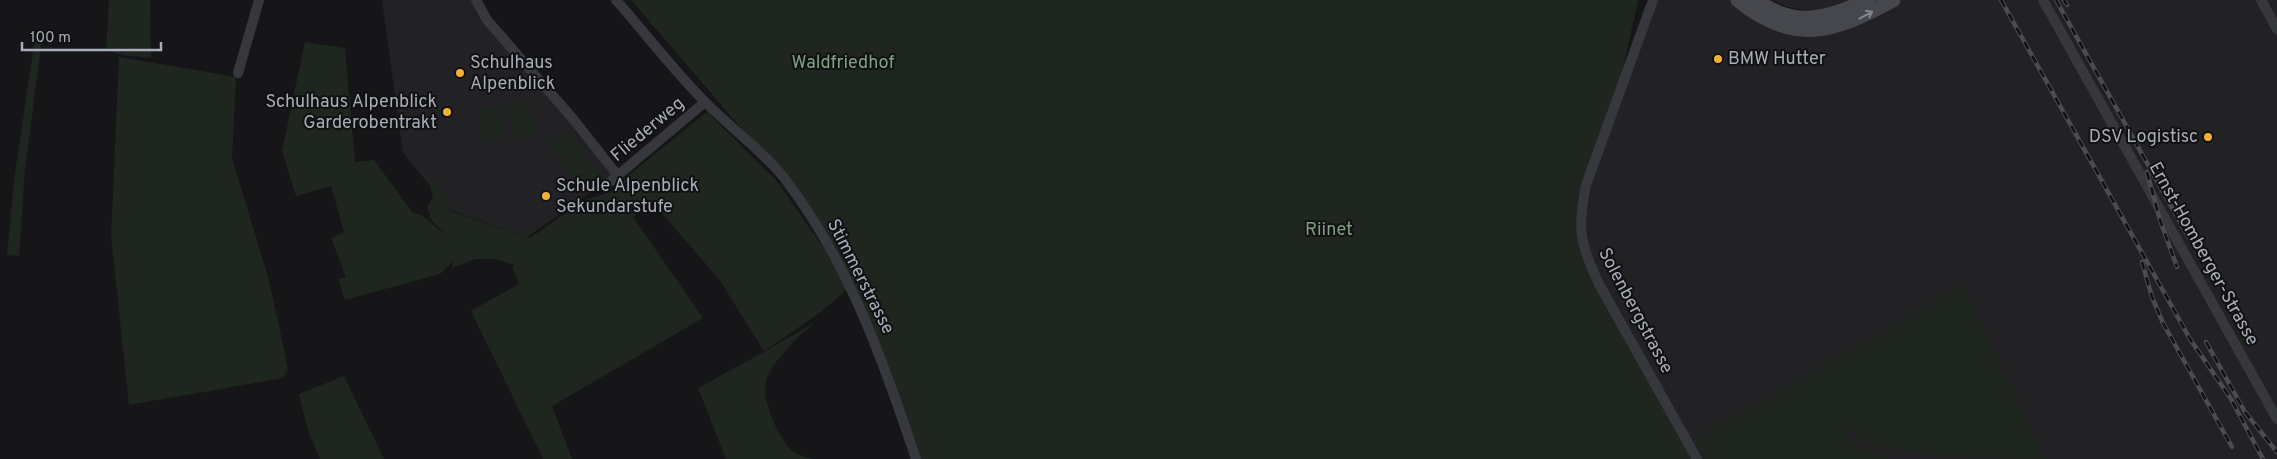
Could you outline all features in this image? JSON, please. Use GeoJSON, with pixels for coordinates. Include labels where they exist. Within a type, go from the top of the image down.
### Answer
{"type":"FeatureCollection","features":[{"type":"Feature","properties":{"kind":"street"},"geometry":{"type":"LineString","coordinates":[[238,74],[259,0]]}},
{"type":"Feature","properties":{"kind":"street","name":"Fliederweg"},"geometry":{"type":"LineString","coordinates":[[476,0],[487,20],[574,120],[614,179],[705,102]]}},
{"type":"Feature","properties":{"kind":"street","name":"Stimmerstrasse"},"geometry":{"type":"LineString","coordinates":[[616,0],[705,102],[784,178],[825,238],[850,286],[884,363],[916,459]]}},
{"type":"Feature","properties":{"kind":"street","name":"Solenbergstrasse"},"geometry":{"type":"LineString","coordinates":[[1653,0],[1586,185],[1581,209],[1581,238],[1586,257],[1599,284],[1697,459]]}},
{"type":"Feature","properties":{"kind":"street"},"geometry":{"type":"LineString","coordinates":[[1738,0],[1769,21],[1784,28],[1810,30],[1824,29],[1856,20],[1893,0]]}},
{"type":"Feature","properties":{"kind":"street"},"geometry":{"type":"LineString","coordinates":[[1756,0],[1765,7],[1787,16],[1810,20],[1842,13],[1868,0]]}},
{"type":"Feature","properties":{"kind":"street","name":"Ernst-Homberger-Strasse"},"geometry":{"type":"LineString","coordinates":[[2043,0],[2277,419]]}},
{"type":"Feature","properties":{"kind":"street"},"geometry":{"type":"LineString","coordinates":[[2261,0],[2277,29]]}},
{"type":"Feature","properties":{"kind":"shaded area","name":"Schulhaus Alpenblick"},"geometry":{"type":"Polygon","coordinates":[[[382,0],[474,0],[573,124],[612,177],[527,237],[450,210],[403,153],[382,0]]]}},
{"type":"Feature","properties":{"kind":"shaded area"},"geometry":{"type":"Polygon","coordinates":[[[1653,0],[1747,0],[1784,21],[1881,0],[2277,0],[2277,459],[1698,459],[1586,257],[1581,209],[1653,0]]]}},
{"type":"Feature","properties":{"kind":"shaded area"},"geometry":{"type":"Polygon","coordinates":[[[1771,0],[1853,0],[1816,12],[1788,7],[1771,0]]]}},
{"type":"Feature","properties":{"kind":"green space"},"geometry":{"type":"Polygon","coordinates":[[[109,0],[150,0],[151,58],[123,55],[106,50],[109,0]]]}},
{"type":"Feature","properties":{"kind":"green space","name":"Riinet"},"geometry":{"type":"Polygon","coordinates":[[[631,0],[1638,0],[1614,109],[1591,170],[1583,248],[1697,459],[916,459],[850,287],[821,312],[764,351],[719,279],[652,202],[633,217],[703,318],[552,406],[572,459],[543,459],[471,311],[519,284],[512,267],[514,265],[495,259],[476,259],[452,268],[453,261],[440,274],[345,300],[338,279],[346,277],[331,238],[344,232],[331,186],[296,196],[282,151],[305,42],[345,48],[355,162],[374,160],[413,213],[420,214],[447,236],[431,219],[427,206],[433,198],[430,184],[433,181],[440,189],[450,211],[530,238],[585,200],[613,191],[629,175],[707,112],[776,180],[847,281],[784,178],[631,0]]]}},
{"type":"Feature","properties":{"kind":"green space"},"geometry":{"type":"Polygon","coordinates":[[[35,38],[42,39],[25,170],[19,256],[7,255],[14,180],[35,38]]]}},
{"type":"Feature","properties":{"kind":"green space"},"geometry":{"type":"Polygon","coordinates":[[[119,57],[236,77],[232,158],[268,277],[288,369],[283,378],[129,405],[111,237],[119,57]]]}},
{"type":"Feature","properties":{"kind":"green space"},"geometry":{"type":"Polygon","coordinates":[[[530,102],[535,134],[513,138],[508,105],[530,102]]]}},
{"type":"Feature","properties":{"kind":"green space"},"geometry":{"type":"Polygon","coordinates":[[[501,106],[506,139],[484,142],[479,109],[501,106]]]}},
{"type":"Feature","properties":{"kind":"green space"},"geometry":{"type":"Polygon","coordinates":[[[567,130],[603,179],[584,192],[549,144],[567,130]]]}},
{"type":"Feature","properties":{"kind":"green space"},"geometry":{"type":"Polygon","coordinates":[[[1963,286],[2045,459],[1954,457],[1907,452],[1870,443],[1855,431],[1847,435],[1864,450],[1886,459],[1704,459],[1694,440],[1963,286]]]}},
{"type":"Feature","properties":{"kind":"green space"},"geometry":{"type":"Polygon","coordinates":[[[815,322],[781,355],[771,370],[765,386],[768,406],[782,438],[794,452],[813,459],[726,459],[698,388],[815,322]]]}},
{"type":"Feature","properties":{"kind":"green space"},"geometry":{"type":"Polygon","coordinates":[[[344,376],[384,459],[320,459],[308,431],[299,394],[344,376]]]}},
{"type":"Feature","properties":{"kind":"railway"},"geometry":{"type":"LineString","coordinates":[[2001,0],[2190,339],[2231,399],[2263,459]]}},
{"type":"Feature","properties":{"kind":"railway"},"geometry":{"type":"LineString","coordinates":[[2056,0],[2190,240]]}},
{"type":"Feature","properties":{"kind":"railway"},"geometry":{"type":"LineString","coordinates":[[2064,0],[2067,5]]}},
{"type":"Feature","properties":{"kind":"railway"},"geometry":{"type":"LineString","coordinates":[[2147,172],[2160,220],[2177,267]]}},
{"type":"Feature","properties":{"kind":"railway"},"geometry":{"type":"LineString","coordinates":[[2190,226],[2208,259]]}},
{"type":"Feature","properties":{"kind":"railway"},"geometry":{"type":"LineString","coordinates":[[2142,262],[2152,297],[2163,323],[2232,447]]}},
{"type":"Feature","properties":{"kind":"railway"},"geometry":{"type":"LineString","coordinates":[[2206,342],[2245,412],[2277,452]]}},
{"type":"Feature","properties":{"kind":"place","name":"BMW Hutter"},"geometry":{"type":"Point","coordinates":[1718,59]}},
{"type":"Feature","properties":{"kind":"place","name":"Schulhaus Alpenblick"},"geometry":{"type":"Point","coordinates":[460,73]}},
{"type":"Feature","properties":{"kind":"place","name":"Schulhaus Alpenblick Garderobentrakt"},"geometry":{"type":"Point","coordinates":[447,112]}},
{"type":"Feature","properties":{"kind":"place","name":"DSV Logistisc"},"geometry":{"type":"Point","coordinates":[2208,137]}},
{"type":"Feature","properties":{"kind":"place","name":"Schule Alpenblick Sekundarstufe"},"geometry":{"type":"Point","coordinates":[546,196]}},
{"type":"Feature","properties":{"kind":"park label","name":"Waldfriedhof"},"geometry":{"type":"Point","coordinates":[843,63]}}]}
